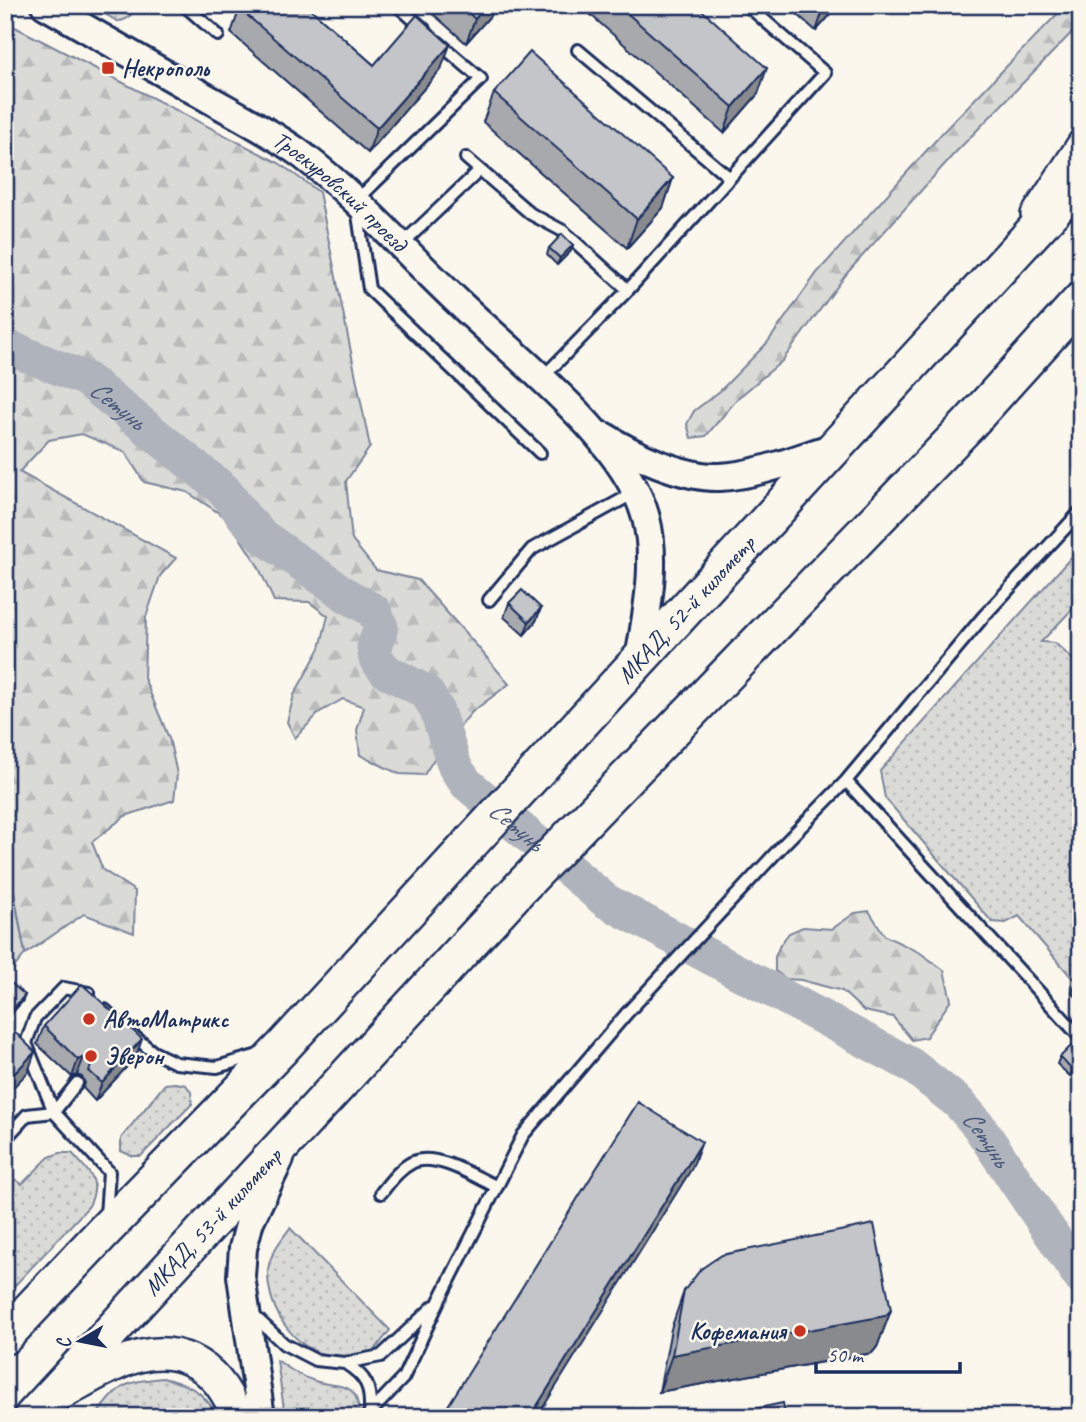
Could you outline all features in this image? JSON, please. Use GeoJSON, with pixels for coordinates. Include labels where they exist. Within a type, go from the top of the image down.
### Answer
{"type":"FeatureCollection","features":[{"type":"Feature","properties":{"kind":"highway","name":"МКАД, 52-й километр"},"geometry":{"type":"LineString","coordinates":[[285,1044],[1081,180]]}},
{"type":"Feature","properties":{"kind":"highway","name":"МКАД, 53-й километр"},"geometry":{"type":"LineString","coordinates":[[38,1410],[521,887],[968,425],[1081,300]]}},
{"type":"Feature","properties":{"kind":"highway"},"geometry":{"type":"LineString","coordinates":[[7,1334],[285,1044]]}},
{"type":"Feature","properties":{"kind":"main road"},"geometry":{"type":"LineString","coordinates":[[38,1410],[119,1363],[146,1354],[165,1353],[184,1356],[203,1366],[218,1380],[237,1417]]}},
{"type":"Feature","properties":{"kind":"street","name":"Троекуровский проезд"},"geometry":{"type":"LineString","coordinates":[[45,5],[300,154],[356,201],[594,429],[625,450],[668,468],[716,477],[781,465],[833,447]]}},
{"type":"Feature","properties":{"kind":"street"},"geometry":{"type":"LineString","coordinates":[[992,275],[1081,139]]}},
{"type":"Feature","properties":{"kind":"street","name":"Троекуровский проезд"},"geometry":{"type":"LineString","coordinates":[[594,429],[618,461],[636,492],[651,546],[649,591],[639,660]]}},
{"type":"Feature","properties":{"kind":"street"},"geometry":{"type":"LineString","coordinates":[[261,1417],[240,1276],[250,1221],[291,1135]]}},
{"type":"Feature","properties":{"kind":"lane"},"geometry":{"type":"LineString","coordinates":[[184,5],[218,35]]}},
{"type":"Feature","properties":{"kind":"lane"},"geometry":{"type":"LineString","coordinates":[[397,5],[481,79],[356,201],[369,289],[540,453]]}},
{"type":"Feature","properties":{"kind":"lane"},"geometry":{"type":"LineString","coordinates":[[541,379],[628,290],[825,72],[747,5]]}},
{"type":"Feature","properties":{"kind":"lane"},"geometry":{"type":"LineString","coordinates":[[578,50],[730,178]]}},
{"type":"Feature","properties":{"kind":"lane"},"geometry":{"type":"LineString","coordinates":[[466,158],[531,214],[563,231],[628,290]]}},
{"type":"Feature","properties":{"kind":"lane"},"geometry":{"type":"LineString","coordinates":[[401,245],[480,170]]}},
{"type":"Feature","properties":{"kind":"lane"},"geometry":{"type":"LineString","coordinates":[[489,600],[532,549],[636,492]]}},
{"type":"Feature","properties":{"kind":"lane"},"geometry":{"type":"LineString","coordinates":[[368,1415],[403,1378],[523,1135],[627,1013],[846,781],[982,617],[1081,511]]}},
{"type":"Feature","properties":{"kind":"lane"},"geometry":{"type":"LineString","coordinates":[[846,781],[1081,1038]]}},
{"type":"Feature","properties":{"kind":"lane"},"geometry":{"type":"LineString","coordinates":[[105,1230],[109,1172],[54,1112],[26,1043],[35,1018],[64,988],[89,993],[153,1052],[176,1063],[217,1067],[285,1044]]}},
{"type":"Feature","properties":{"kind":"lane"},"geometry":{"type":"LineString","coordinates":[[115,1037],[123,1027]]}},
{"type":"Feature","properties":{"kind":"lane"},"geometry":{"type":"LineString","coordinates":[[5,1139],[27,1115],[54,1112],[77,1083]]}},
{"type":"Feature","properties":{"kind":"lane"},"geometry":{"type":"LineString","coordinates":[[381,1193],[398,1173],[415,1161],[438,1161],[457,1167],[496,1187]]}},
{"type":"Feature","properties":{"kind":"lane"},"geometry":{"type":"LineString","coordinates":[[245,1307],[284,1344],[315,1360],[345,1363],[381,1356],[439,1301]]}},
{"type":"Feature","properties":{"kind":"lane"},"geometry":{"type":"LineString","coordinates":[[345,1363],[359,1372],[368,1385],[368,1415]]}},
{"type":"Feature","properties":{"kind":"green space"},"geometry":{"type":"Polygon","coordinates":[[[90,5],[138,5],[127,18],[117,21],[90,5]]]}},
{"type":"Feature","properties":{"kind":"green space"},"geometry":{"type":"Polygon","coordinates":[[[1066,5],[1081,5],[1081,23],[953,155],[848,272],[782,361],[738,398],[706,436],[691,438],[687,424],[694,411],[720,391],[767,343],[817,273],[944,131],[1066,5]]]}},
{"type":"Feature","properties":{"kind":"green space"},"geometry":{"type":"Polygon","coordinates":[[[13,26],[279,163],[319,192],[370,447],[346,481],[352,540],[376,570],[418,580],[509,684],[472,712],[439,751],[424,775],[399,774],[360,755],[357,730],[364,707],[343,699],[320,712],[295,738],[287,722],[294,695],[320,648],[328,616],[309,602],[274,601],[258,566],[228,519],[187,492],[144,482],[125,452],[82,434],[49,440],[19,472],[176,558],[160,576],[146,617],[144,678],[169,738],[177,774],[174,800],[125,816],[92,842],[103,870],[135,891],[134,933],[84,914],[25,954],[14,891],[5,892],[5,36],[13,26]]]}},
{"type":"Feature","properties":{"kind":"green space"},"geometry":{"type":"Polygon","coordinates":[[[1081,546],[1081,600],[1041,642],[1055,643],[1081,667],[1081,971],[1073,979],[1019,916],[1006,923],[992,922],[885,798],[880,771],[1081,546]]]}},
{"type":"Feature","properties":{"kind":"green space"},"geometry":{"type":"Polygon","coordinates":[[[13,890],[25,954],[5,979],[5,892],[13,890]]]}},
{"type":"Feature","properties":{"kind":"green space"},"geometry":{"type":"Polygon","coordinates":[[[869,911],[885,936],[919,952],[944,970],[951,1000],[926,1037],[912,1040],[893,1017],[864,1011],[842,991],[801,980],[786,979],[775,971],[775,957],[789,933],[803,927],[832,929],[855,913],[869,911]]]}},
{"type":"Feature","properties":{"kind":"green space"},"geometry":{"type":"Polygon","coordinates":[[[165,1084],[186,1085],[191,1092],[192,1104],[141,1156],[132,1156],[121,1151],[121,1138],[165,1084]]]}},
{"type":"Feature","properties":{"kind":"green space"},"geometry":{"type":"Polygon","coordinates":[[[72,1153],[88,1171],[94,1183],[93,1197],[89,1206],[5,1296],[5,1173],[22,1184],[49,1157],[72,1153]]]}},
{"type":"Feature","properties":{"kind":"green space"},"geometry":{"type":"Polygon","coordinates":[[[290,1228],[390,1330],[374,1351],[346,1357],[326,1355],[299,1340],[279,1316],[269,1286],[268,1271],[273,1254],[290,1228]]]}},
{"type":"Feature","properties":{"kind":"green space"},"geometry":{"type":"Polygon","coordinates":[[[277,1360],[307,1378],[350,1390],[358,1403],[359,1415],[285,1417],[277,1360]]]}},
{"type":"Feature","properties":{"kind":"green space"},"geometry":{"type":"Polygon","coordinates":[[[163,1378],[196,1390],[219,1417],[95,1417],[123,1387],[139,1381],[163,1378]]]}},
{"type":"Feature","properties":{"kind":"building"},"geometry":{"type":"Polygon","coordinates":[[[243,5],[306,5],[374,65],[417,15],[450,45],[377,128],[240,9],[243,5]]]}},
{"type":"Feature","properties":{"kind":"building"},"geometry":{"type":"Polygon","coordinates":[[[460,5],[487,5],[475,19],[460,5]]]}},
{"type":"Feature","properties":{"kind":"building"},"geometry":{"type":"Polygon","coordinates":[[[618,5],[696,5],[767,68],[733,107],[618,5]]]}},
{"type":"Feature","properties":{"kind":"building"},"geometry":{"type":"Polygon","coordinates":[[[530,52],[673,178],[637,219],[494,93],[530,52]]]}},
{"type":"Feature","properties":{"kind":"building"},"geometry":{"type":"Polygon","coordinates":[[[562,234],[573,245],[560,258],[549,248],[562,234]]]}},
{"type":"Feature","properties":{"kind":"building"},"geometry":{"type":"Polygon","coordinates":[[[522,590],[541,608],[529,622],[509,603],[522,590]]]}},
{"type":"Feature","properties":{"kind":"building"},"geometry":{"type":"Polygon","coordinates":[[[11,983],[25,995],[12,1010],[5,1004],[5,989],[11,983]]]}},
{"type":"Feature","properties":{"kind":"building"},"geometry":{"type":"Polygon","coordinates":[[[82,984],[115,1014],[116,1025],[127,1025],[142,1039],[102,1083],[89,1071],[89,1059],[84,1057],[78,1060],[44,1026],[82,984]]]}},
{"type":"Feature","properties":{"kind":"building"},"geometry":{"type":"Polygon","coordinates":[[[15,1032],[35,1052],[5,1083],[5,1042],[15,1032]]]}},
{"type":"Feature","properties":{"kind":"building"},"geometry":{"type":"Polygon","coordinates":[[[1072,1045],[1081,1054],[1081,1061],[1072,1070],[1060,1057],[1072,1045]]]}},
{"type":"Feature","properties":{"kind":"building"},"geometry":{"type":"Polygon","coordinates":[[[638,1102],[702,1142],[530,1417],[441,1417],[638,1102]]]}},
{"type":"Feature","properties":{"kind":"building"},"geometry":{"type":"Polygon","coordinates":[[[874,1224],[891,1310],[885,1316],[672,1355],[684,1291],[701,1269],[711,1262],[722,1255],[874,1224]]]}},
{"type":"Feature","properties":{"kind":"building"},"geometry":{"type":"Polygon","coordinates":[[[783,1403],[786,1417],[715,1417],[783,1403]]]}},
{"type":"Feature","properties":{"kind":"waterway","name":"Сетунь"},"geometry":{"type":"LineString","coordinates":[[5,346],[86,379],[224,490],[262,536],[346,595],[374,611],[381,627],[374,647],[376,659],[386,671],[426,692],[436,708],[455,767],[466,783],[606,901],[911,1065],[959,1103],[978,1125],[1081,1278]]}},
{"type":"Feature","properties":{"kind":"place","name":"Некрополь"},"geometry":{"type":"Point","coordinates":[108,68]}},
{"type":"Feature","properties":{"kind":"place","name":"АвтоМатрикс"},"geometry":{"type":"Point","coordinates":[89,1019]}},
{"type":"Feature","properties":{"kind":"place","name":"Эверон"},"geometry":{"type":"Point","coordinates":[91,1056]}},
{"type":"Feature","properties":{"kind":"place","name":"Кофемания"},"geometry":{"type":"Point","coordinates":[800,1331]}}]}
